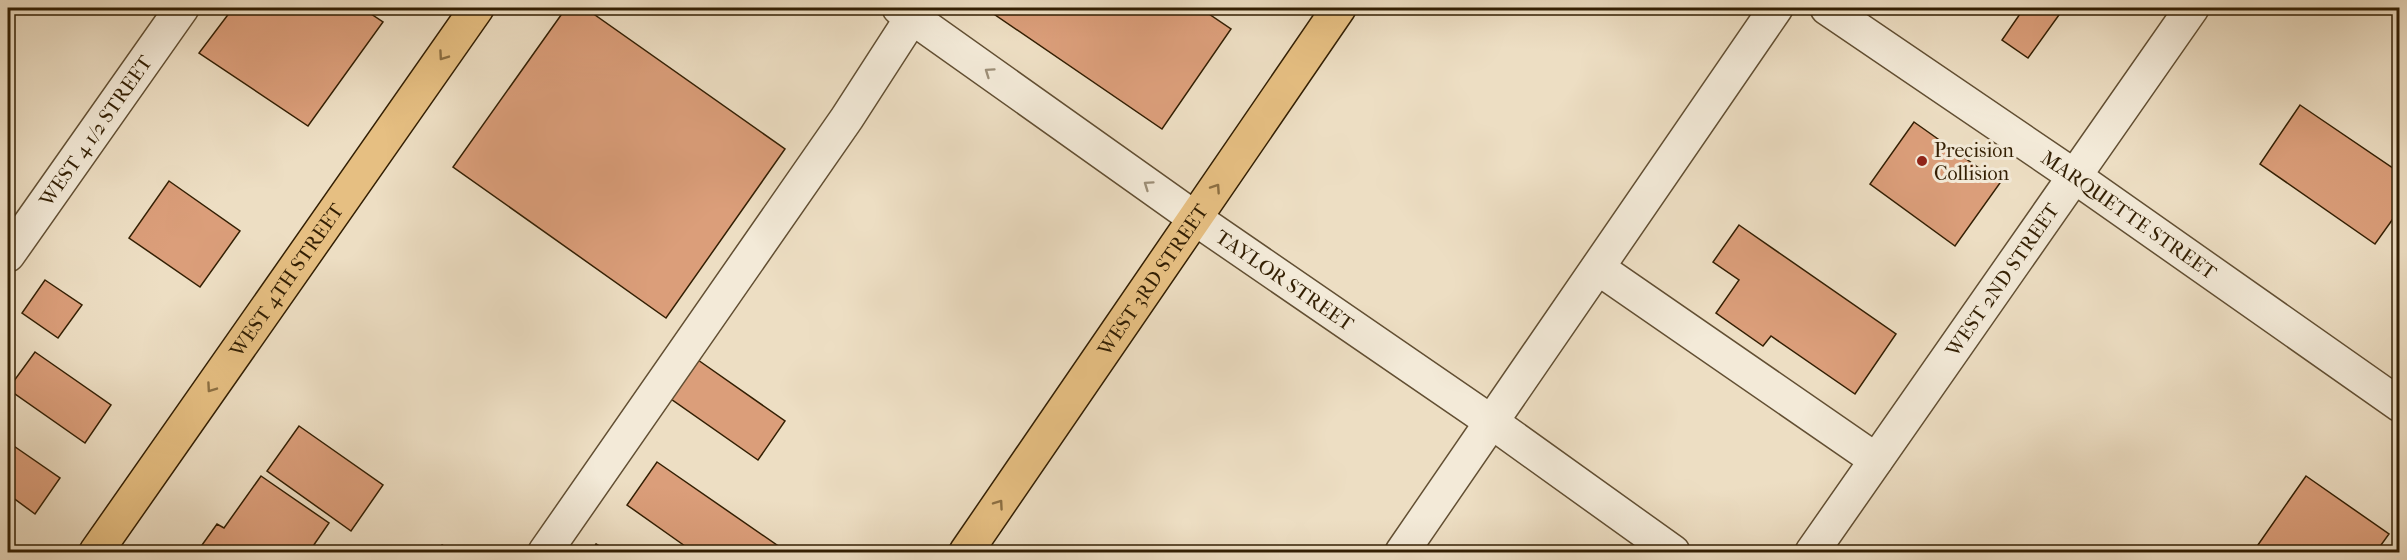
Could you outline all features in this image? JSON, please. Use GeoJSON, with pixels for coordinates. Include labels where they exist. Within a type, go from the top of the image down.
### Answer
{"type":"FeatureCollection","features":[{"type":"Feature","properties":{"kind":"main road","name":"WEST 3RD STREET"},"geometry":{"type":"LineString","coordinates":[[966,552],[1339,8]]}},
{"type":"Feature","properties":{"kind":"main road","name":"WEST 4TH STREET"},"geometry":{"type":"LineString","coordinates":[[96,552],[466,11]]}},
{"type":"Feature","properties":{"kind":"street","name":"WEST 4 1/2 STREET"},"geometry":{"type":"LineString","coordinates":[[8,255],[182,8]]}},
{"type":"Feature","properties":{"kind":"street"},"geometry":{"type":"LineString","coordinates":[[1402,552],[1493,423],[1776,8]]}},
{"type":"Feature","properties":{"kind":"street","name":"MARQUETTE STREET"},"geometry":{"type":"LineString","coordinates":[[1827,8],[2074,176],[2400,405]]}},
{"type":"Feature","properties":{"kind":"street","name":"WEST 2ND STREET"},"geometry":{"type":"LineString","coordinates":[[1812,552],[2192,8]]}},
{"type":"Feature","properties":{"kind":"street","name":"TAYLOR STREET"},"geometry":{"type":"LineString","coordinates":[[909,10],[1196,219],[1493,423],[1664,550]]}},
{"type":"Feature","properties":{"kind":"street"},"geometry":{"type":"LineString","coordinates":[[545,552],[847,118],[909,10]]}},
{"type":"Feature","properties":{"kind":"street"},"geometry":{"type":"LineString","coordinates":[[1598,268],[1876,460]]}},
{"type":"Feature","properties":{"kind":"building"},"geometry":{"type":"Polygon","coordinates":[[[233,8],[362,8],[383,22],[308,126],[199,53],[233,8]]]}},
{"type":"Feature","properties":{"kind":"building"},"geometry":{"type":"Polygon","coordinates":[[[566,8],[585,8],[785,149],[666,318],[453,167],[566,8]]]}},
{"type":"Feature","properties":{"kind":"building"},"geometry":{"type":"Polygon","coordinates":[[[985,8],[1200,8],[1231,29],[1162,129],[985,8]]]}},
{"type":"Feature","properties":{"kind":"building"},"geometry":{"type":"Polygon","coordinates":[[[2011,8],[2064,8],[2028,58],[2002,40],[2020,14],[2011,8]]]}},
{"type":"Feature","properties":{"kind":"building"},"geometry":{"type":"Polygon","coordinates":[[[2300,105],[2400,173],[2400,209],[2375,244],[2260,164],[2300,105]]]}},
{"type":"Feature","properties":{"kind":"building"},"geometry":{"type":"Polygon","coordinates":[[[1914,122],[2000,183],[1955,246],[1870,184],[1914,122]]]}},
{"type":"Feature","properties":{"kind":"building"},"geometry":{"type":"Polygon","coordinates":[[[169,181],[240,231],[200,287],[129,238],[169,181]]]}},
{"type":"Feature","properties":{"kind":"building"},"geometry":{"type":"Polygon","coordinates":[[[1739,225],[1896,334],[1855,394],[1771,336],[1763,346],[1716,313],[1739,280],[1713,262],[1739,225]]]}},
{"type":"Feature","properties":{"kind":"building"},"geometry":{"type":"Polygon","coordinates":[[[45,280],[82,305],[58,338],[22,313],[45,280]]]}},
{"type":"Feature","properties":{"kind":"building"},"geometry":{"type":"Polygon","coordinates":[[[35,352],[111,405],[85,443],[8,389],[35,352]]]}},
{"type":"Feature","properties":{"kind":"building"},"geometry":{"type":"Polygon","coordinates":[[[698,360],[785,421],[758,460],[671,399],[698,360]]]}},
{"type":"Feature","properties":{"kind":"building"},"geometry":{"type":"Polygon","coordinates":[[[299,426],[383,485],[351,531],[267,471],[299,426]]]}},
{"type":"Feature","properties":{"kind":"building"},"geometry":{"type":"Polygon","coordinates":[[[8,442],[60,478],[35,514],[8,494],[8,442]]]}},
{"type":"Feature","properties":{"kind":"building"},"geometry":{"type":"Polygon","coordinates":[[[657,462],[787,552],[691,552],[627,505],[657,462]]]}},
{"type":"Feature","properties":{"kind":"building"},"geometry":{"type":"Polygon","coordinates":[[[261,476],[329,523],[309,552],[197,552],[217,524],[224,528],[261,476]]]}},
{"type":"Feature","properties":{"kind":"building"},"geometry":{"type":"Polygon","coordinates":[[[2306,476],[2389,534],[2376,552],[2253,552],[2306,476]]]}},
{"type":"Feature","properties":{"kind":"building"},"geometry":{"type":"Polygon","coordinates":[[[596,544],[609,552],[591,552],[596,544]]]}},
{"type":"Feature","properties":{"kind":"building"},"geometry":{"type":"Polygon","coordinates":[[[442,545],[453,552],[437,552],[442,545]]]}},
{"type":"Feature","properties":{"kind":"place","name":"Precision Collision"},"geometry":{"type":"Point","coordinates":[1922,161]}}]}
